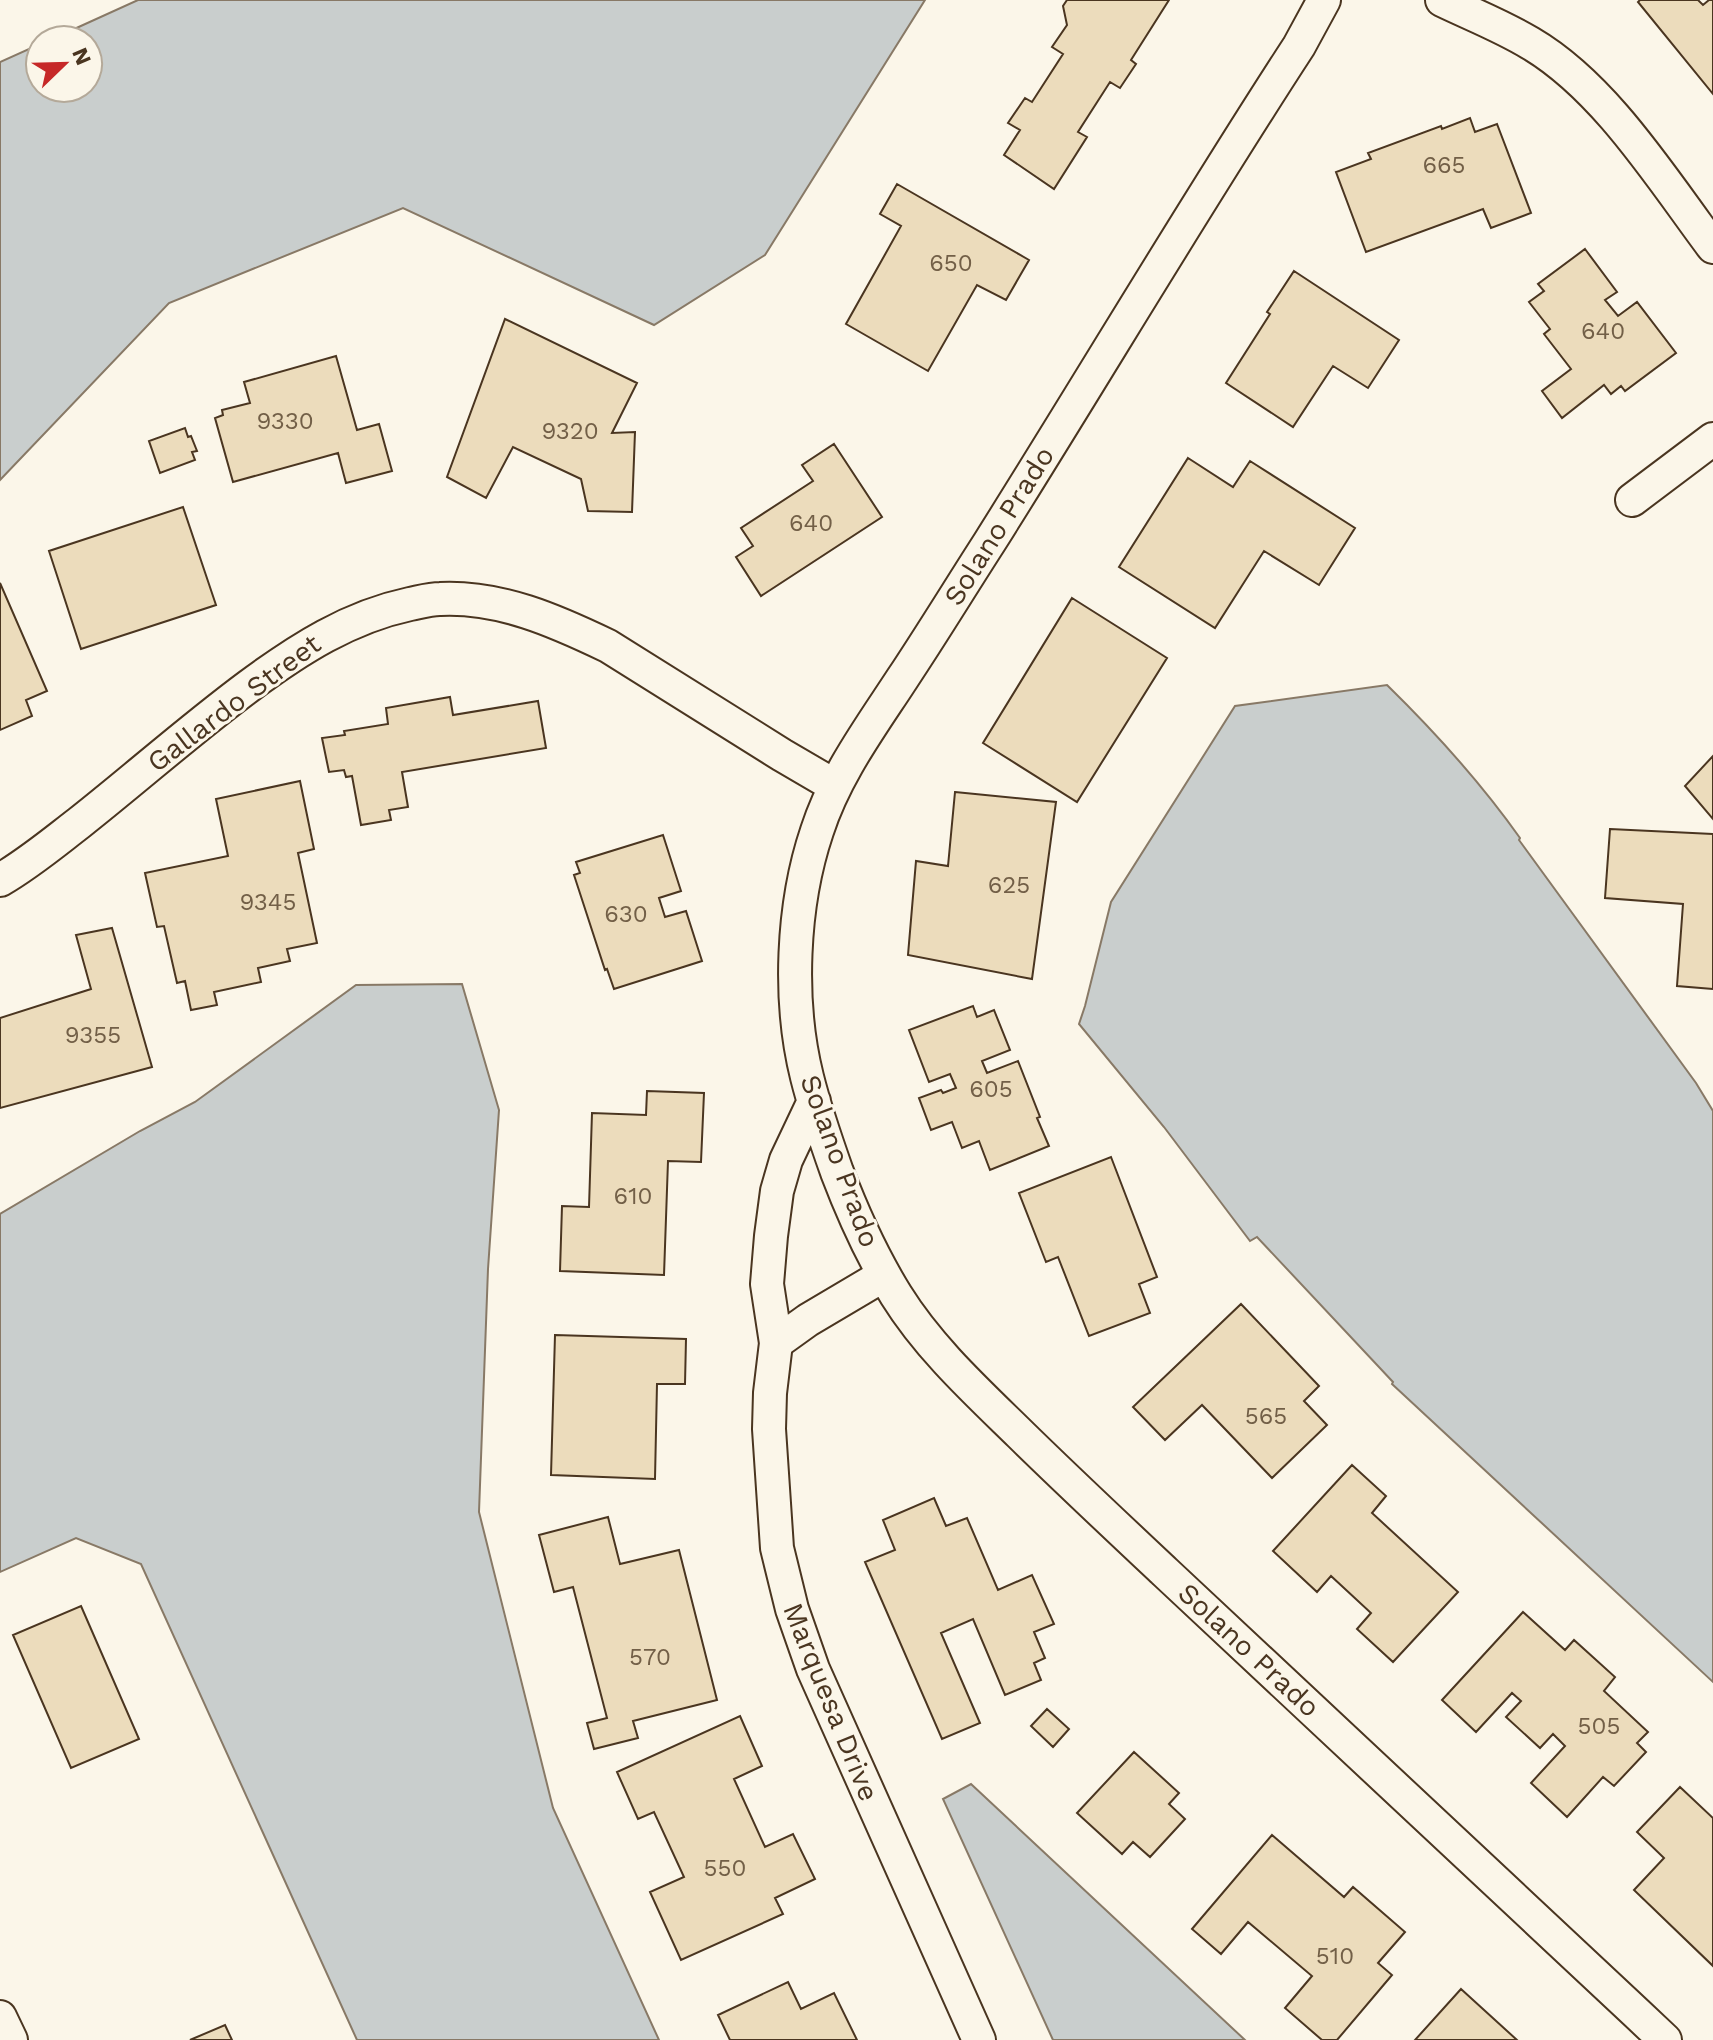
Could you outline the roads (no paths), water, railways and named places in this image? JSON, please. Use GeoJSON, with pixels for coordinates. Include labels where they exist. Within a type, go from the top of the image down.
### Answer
{"type":"FeatureCollection","features":[{"type":"Feature","properties":{"kind":"street","name":"Solano Prado"},"geometry":{"type":"LineString","coordinates":[[1324,0],[1299,46],[1036,469],[835,786],[806,866],[796,949],[798,1029],[814,1101],[845,1193],[866,1240],[900,1301],[946,1360],[1086,1498],[1665,2040]]}},
{"type":"Feature","properties":{"kind":"street"},"geometry":{"type":"LineString","coordinates":[[1442,0],[1531,44],[1571,75],[1626,131],[1713,247]]}},
{"type":"Feature","properties":{"kind":"street"},"geometry":{"type":"LineString","coordinates":[[1632,500],[1713,439]]}},
{"type":"Feature","properties":{"kind":"street","name":"Gallardo Street"},"geometry":{"type":"LineString","coordinates":[[0,880],[54,842],[283,660],[330,632],[356,621],[389,609],[439,599],[506,606],[583,634],[608,646],[835,786]]}},
{"type":"Feature","properties":{"kind":"street","name":"Marquesa Drive"},"geometry":{"type":"LineString","coordinates":[[814,1101],[786,1160],[777,1191],[767,1284],[776,1343],[769,1429],[777,1548],[792,1609],[809,1659],[979,2040]]}},
{"type":"Feature","properties":{"kind":"street"},"geometry":{"type":"LineString","coordinates":[[776,1343],[808,1320],[884,1275]]}},
{"type":"Feature","properties":{"kind":"street"},"geometry":{"type":"LineString","coordinates":[[0,2017],[11,2040]]}}]}
